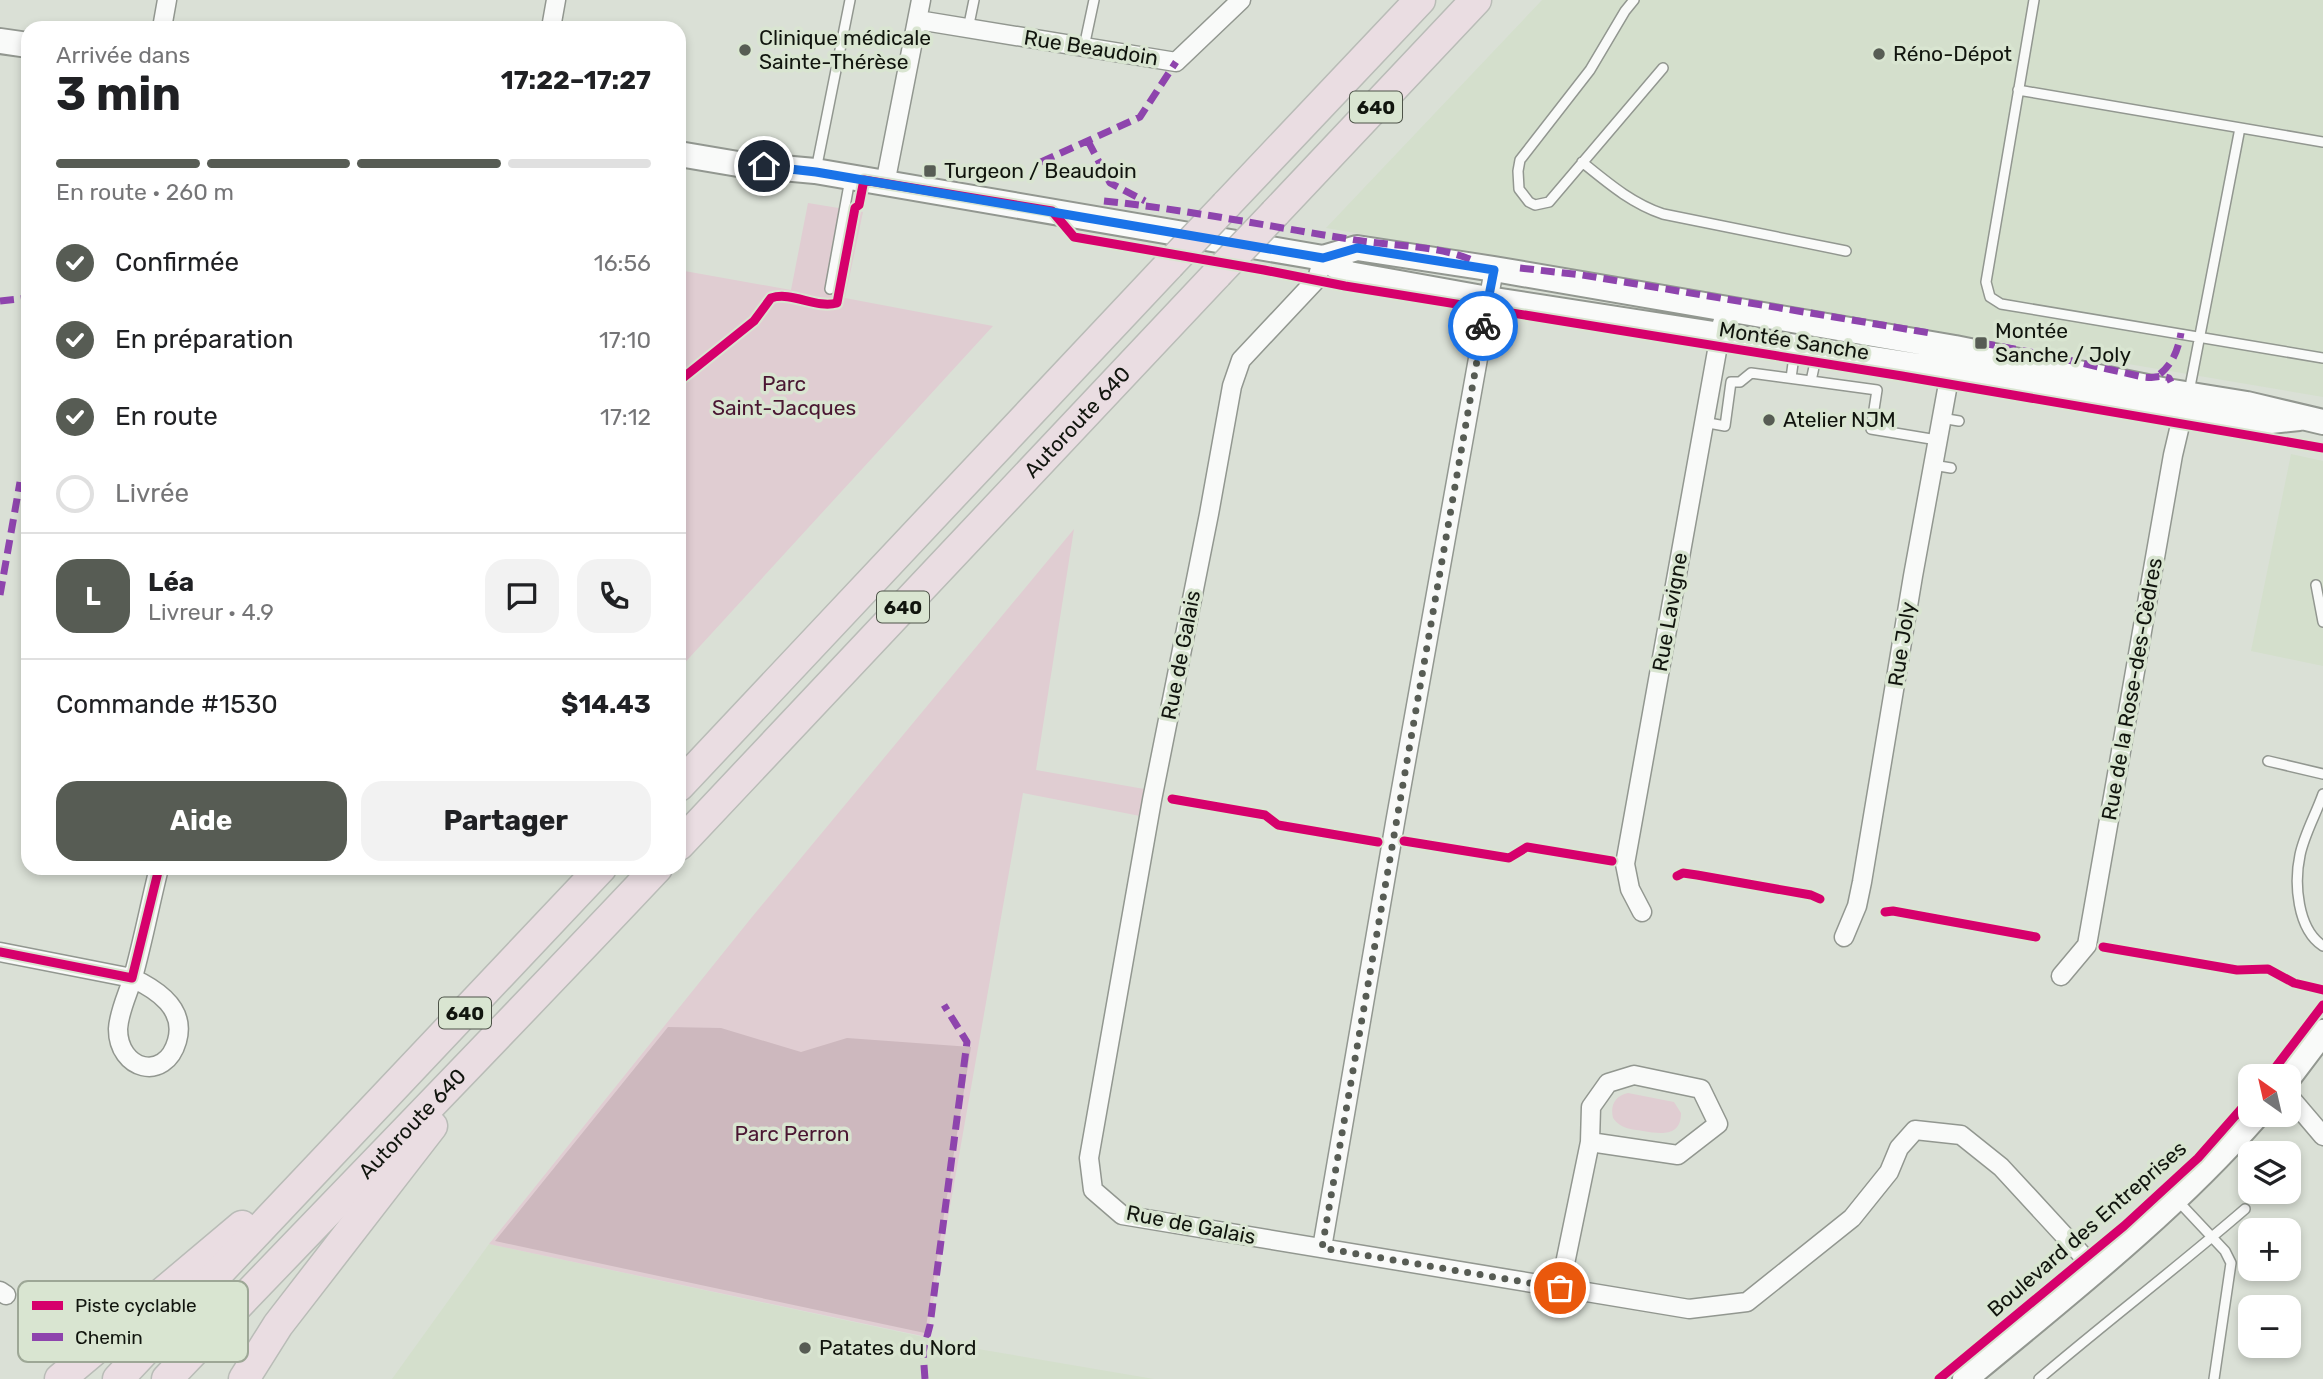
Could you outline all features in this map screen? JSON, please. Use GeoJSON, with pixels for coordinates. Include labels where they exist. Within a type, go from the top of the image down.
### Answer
{"type":"FeatureCollection","features":[{"type":"Feature","properties":{"kind":"highway","name":"Autoroute 640"},"geometry":{"type":"LineString","coordinates":[[686,779],[1420,0]]}},
{"type":"Feature","properties":{"kind":"highway","name":"Autoroute 640"},"geometry":{"type":"LineString","coordinates":[[686,838],[1476,0]]}},
{"type":"Feature","properties":{"kind":"highway","name":"Autoroute 640"},"geometry":{"type":"LineString","coordinates":[[211,1281],[594,875]]}},
{"type":"Feature","properties":{"kind":"highway","name":"Autoroute 640"},"geometry":{"type":"LineString","coordinates":[[248,1294],[650,875]]}},
{"type":"Feature","properties":{"kind":"highway"},"geometry":{"type":"LineString","coordinates":[[244,1379],[300,1295],[506,1028]]}},
{"type":"Feature","properties":{"kind":"highway"},"geometry":{"type":"LineString","coordinates":[[176,1281],[345,1139]]}},
{"type":"Feature","properties":{"kind":"highway"},"geometry":{"type":"LineString","coordinates":[[60,1379],[80,1362]]}},
{"type":"Feature","properties":{"kind":"highway","name":"Autoroute 640"},"geometry":{"type":"LineString","coordinates":[[118,1379],[134,1362]]}},
{"type":"Feature","properties":{"kind":"highway","name":"Autoroute 640"},"geometry":{"type":"LineString","coordinates":[[167,1379],[183,1362]]}},
{"type":"Feature","properties":{"kind":"street"},"geometry":{"type":"LineString","coordinates":[[163,21],[167,0]]}},
{"type":"Feature","properties":{"kind":"street"},"geometry":{"type":"LineString","coordinates":[[552,21],[556,0]]}},
{"type":"Feature","properties":{"kind":"street"},"geometry":{"type":"LineString","coordinates":[[885,184],[922,0]]}},
{"type":"Feature","properties":{"kind":"street","name":"Rue Beaudoin"},"geometry":{"type":"LineString","coordinates":[[918,20],[1176,62],[1241,0]]}},
{"type":"Feature","properties":{"kind":"street"},"geometry":{"type":"LineString","coordinates":[[0,41],[21,44]]}},
{"type":"Feature","properties":{"kind":"street","name":"Montée Sanche"},"geometry":{"type":"LineString","coordinates":[[686,155],[850,177],[1323,258],[1349,274],[1488,299],[1806,349],[1953,359]]}},
{"type":"Feature","properties":{"kind":"street","name":"Montée Sanche"},"geometry":{"type":"LineString","coordinates":[[1323,258],[1357,248],[1494,270],[1724,310],[1953,359],[2185,404],[2247,404],[2311,420]]}},
{"type":"Feature","properties":{"kind":"street","name":"Rue de Galais"},"geometry":{"type":"LineString","coordinates":[[1323,258],[1317,279],[1246,355],[1236,372],[1154,770],[1089,1158],[1093,1190],[1122,1215],[1689,1308],[1747,1301],[1852,1218],[1889,1172],[1899,1148],[1915,1130],[1961,1135],[2001,1167],[2096,1270]]}},
{"type":"Feature","properties":{"kind":"street"},"geometry":{"type":"LineString","coordinates":[[1322,1248],[1494,270]]}},
{"type":"Feature","properties":{"kind":"street","name":"Rue Lavigne"},"geometry":{"type":"LineString","coordinates":[[1642,912],[1630,889],[1625,864],[1724,310]]}},
{"type":"Feature","properties":{"kind":"street","name":"Rue Joly"},"geometry":{"type":"LineString","coordinates":[[1844,937],[1857,906],[1862,882],[1953,359]]}},
{"type":"Feature","properties":{"kind":"street","name":"Rue de la Rose-des-Cèdres"},"geometry":{"type":"LineString","coordinates":[[2061,976],[2087,944],[2185,404]]}},
{"type":"Feature","properties":{"kind":"street"},"geometry":{"type":"LineString","coordinates":[[0,952],[132,978],[152,987],[166,998],[177,1017],[178,1038],[175,1048],[166,1060],[154,1067],[141,1068],[130,1061],[118,1033],[119,1018],[132,978],[157,875]]}},
{"type":"Feature","properties":{"kind":"street"},"geometry":{"type":"LineString","coordinates":[[2299,1064],[2323,1032]]}},
{"type":"Feature","properties":{"kind":"street"},"geometry":{"type":"LineString","coordinates":[[1560,1288],[1590,1142],[1591,1107],[1608,1083],[1634,1075],[1701,1089],[1718,1124],[1678,1155],[1590,1142]]}},
{"type":"Feature","properties":{"kind":"street"},"geometry":{"type":"LineString","coordinates":[[2301,1110],[2323,1136]]}},
{"type":"Feature","properties":{"kind":"street","name":"Boulevard des Entreprises"},"geometry":{"type":"LineString","coordinates":[[1965,1379],[2176,1199],[2245,1127]]}},
{"type":"Feature","properties":{"kind":"lane"},"geometry":{"type":"LineString","coordinates":[[816,172],[850,0]]}},
{"type":"Feature","properties":{"kind":"lane"},"geometry":{"type":"LineString","coordinates":[[968,29],[974,0]]}},
{"type":"Feature","properties":{"kind":"lane"},"geometry":{"type":"LineString","coordinates":[[1084,47],[1094,0]]}},
{"type":"Feature","properties":{"kind":"lane"},"geometry":{"type":"LineString","coordinates":[[1634,0],[1590,70],[1524,152],[1518,171],[1519,189],[1529,202],[1541,205],[1549,202],[1662,68]]}},
{"type":"Feature","properties":{"kind":"lane"},"geometry":{"type":"LineString","coordinates":[[2034,0],[1986,282],[1990,298],[2001,304],[2323,358]]}},
{"type":"Feature","properties":{"kind":"lane"},"geometry":{"type":"LineString","coordinates":[[2018,90],[2323,142]]}},
{"type":"Feature","properties":{"kind":"lane"},"geometry":{"type":"LineString","coordinates":[[2185,404],[2201,336],[2240,128]]}},
{"type":"Feature","properties":{"kind":"lane"},"geometry":{"type":"LineString","coordinates":[[1582,162],[1622,194],[1643,207],[1663,214],[1846,251]]}},
{"type":"Feature","properties":{"kind":"lane"},"geometry":{"type":"LineString","coordinates":[[830,289],[850,177]]}},
{"type":"Feature","properties":{"kind":"lane"},"geometry":{"type":"LineString","coordinates":[[1791,378],[1806,349]]}},
{"type":"Feature","properties":{"kind":"lane"},"geometry":{"type":"LineString","coordinates":[[1806,349],[1811,381]]}},
{"type":"Feature","properties":{"kind":"lane"},"geometry":{"type":"LineString","coordinates":[[1711,378],[1740,382],[1751,373],[1877,390],[1871,429],[1937,440]]}},
{"type":"Feature","properties":{"kind":"lane"},"geometry":{"type":"LineString","coordinates":[[1703,422],[1725,426],[1731,382]]}},
{"type":"Feature","properties":{"kind":"lane"},"geometry":{"type":"LineString","coordinates":[[1941,418],[1959,421]]}},
{"type":"Feature","properties":{"kind":"lane"},"geometry":{"type":"LineString","coordinates":[[1933,465],[1951,468]]}},
{"type":"Feature","properties":{"kind":"lane"},"geometry":{"type":"LineString","coordinates":[[2316,585],[2323,622]]}},
{"type":"Feature","properties":{"kind":"lane"},"geometry":{"type":"LineString","coordinates":[[2268,761],[2323,774]]}},
{"type":"Feature","properties":{"kind":"lane"},"geometry":{"type":"LineString","coordinates":[[2323,794],[2300,856],[2298,904],[2306,927],[2323,946]]}},
{"type":"Feature","properties":{"kind":"lane"},"geometry":{"type":"LineString","coordinates":[[2176,1199],[2229,1256],[2232,1269],[2214,1379]]}},
{"type":"Feature","properties":{"kind":"lane"},"geometry":{"type":"LineString","coordinates":[[2039,1379],[2245,1209]]}},
{"type":"Feature","properties":{"kind":"shaded area"},"geometry":{"type":"Polygon","coordinates":[[[1542,0],[2323,0],[2323,397],[1326,228],[1542,0]]]}},
{"type":"Feature","properties":{"kind":"shaded area"},"geometry":{"type":"Polygon","coordinates":[[[2291,454],[2323,461],[2323,666],[2251,651],[2291,454]]]}},
{"type":"Feature","properties":{"kind":"shaded area"},"geometry":{"type":"Polygon","coordinates":[[[489,1244],[984,1350],[1154,1379],[392,1379],[489,1244]]]}},
{"type":"Feature","properties":{"kind":"green space","name":"Parc Saint-Jacques"},"geometry":{"type":"Polygon","coordinates":[[[808,203],[863,212],[845,298],[993,326],[686,661],[686,271],[791,290],[808,203]]]}},
{"type":"Feature","properties":{"kind":"green space","name":"Parc Perron"},"geometry":{"type":"Polygon","coordinates":[[[1074,529],[1036,770],[1150,790],[1140,816],[1023,793],[927,1337],[489,1244],[752,917],[1074,529]]]}},
{"type":"Feature","properties":{"kind":"green space"},"geometry":{"type":"Polygon","coordinates":[[[668,1027],[721,1028],[801,1052],[847,1038],[971,1047],[925,1333],[495,1241],[668,1027]]]}},
{"type":"Feature","properties":{"kind":"green space"},"geometry":{"type":"Polygon","coordinates":[[[1628,1093],[1674,1102],[1681,1113],[1678,1126],[1669,1132],[1657,1133],[1630,1129],[1619,1124],[1613,1118],[1613,1105],[1620,1096],[1628,1093]]]}},
{"type":"Feature","properties":{"kind":"marked path"},"geometry":{"type":"LineString","coordinates":[[1041,162],[1140,117],[1176,62]]}},
{"type":"Feature","properties":{"kind":"marked path"},"geometry":{"type":"LineString","coordinates":[[1088,141],[1110,183],[1145,201]]}},
{"type":"Feature","properties":{"kind":"marked path"},"geometry":{"type":"LineString","coordinates":[[1104,201],[1362,241],[1432,249],[1472,260]]}},
{"type":"Feature","properties":{"kind":"marked path"},"geometry":{"type":"LineString","coordinates":[[1520,268],[1582,275],[1930,333]]}},
{"type":"Feature","properties":{"kind":"marked path"},"geometry":{"type":"LineString","coordinates":[[0,301],[21,299]]}},
{"type":"Feature","properties":{"kind":"marked path"},"geometry":{"type":"LineString","coordinates":[[2160,374],[2174,356],[2181,333]]}},
{"type":"Feature","properties":{"kind":"marked path"},"geometry":{"type":"LineString","coordinates":[[1981,343],[2143,377],[2165,377],[2171,382]]}},
{"type":"Feature","properties":{"kind":"marked path"},"geometry":{"type":"LineString","coordinates":[[0,595],[20,482]]}},
{"type":"Feature","properties":{"kind":"marked path"},"geometry":{"type":"LineString","coordinates":[[925,1379],[923,1352],[930,1325],[967,1042],[944,1005]]}},
{"type":"Feature","properties":{"kind":"cycle path"},"geometry":{"type":"LineString","coordinates":[[686,375],[754,321],[771,298],[779,296],[821,304],[837,303],[855,208],[859,205],[864,180],[1052,211],[1074,237],[1345,286],[1902,376],[2323,448]]}},
{"type":"Feature","properties":{"kind":"cycle path"},"geometry":{"type":"LineString","coordinates":[[1172,799],[1265,815],[1278,825],[1378,842]]}},
{"type":"Feature","properties":{"kind":"cycle path"},"geometry":{"type":"LineString","coordinates":[[1404,841],[1509,858],[1527,847],[1612,861]]}},
{"type":"Feature","properties":{"kind":"cycle path"},"geometry":{"type":"LineString","coordinates":[[1677,876],[1683,873],[1697,875],[1811,895],[1820,899]]}},
{"type":"Feature","properties":{"kind":"cycle path"},"geometry":{"type":"LineString","coordinates":[[0,952],[132,978],[157,875]]}},
{"type":"Feature","properties":{"kind":"cycle path"},"geometry":{"type":"LineString","coordinates":[[1885,912],[1893,911],[2036,937]]}},
{"type":"Feature","properties":{"kind":"cycle path"},"geometry":{"type":"LineString","coordinates":[[2103,947],[2237,970],[2268,969],[2294,983],[2323,990]]}},
{"type":"Feature","properties":{"kind":"cycle path"},"geometry":{"type":"LineString","coordinates":[[2278,1064],[2323,1005]]}},
{"type":"Feature","properties":{"kind":"cycle path"},"geometry":{"type":"LineString","coordinates":[[1939,1379],[2124,1226],[2198,1158],[2238,1113]]}},
{"type":"Feature","properties":{"kind":"way so far"},"geometry":{"type":"LineString","coordinates":[[1483,326],[1322,1248],[1560,1288]]}},
{"type":"Feature","properties":{"kind":"place","name":"Clinique médicale Sainte-Thérèse"},"geometry":{"type":"Point","coordinates":[745,50]}},
{"type":"Feature","properties":{"kind":"place","name":"Réno-Dépot"},"geometry":{"type":"Point","coordinates":[1879,54]}},
{"type":"Feature","properties":{"kind":"place","name":"Turgeon / Beaudoin"},"geometry":{"type":"Point","coordinates":[930,171]}},
{"type":"Feature","properties":{"kind":"place","name":"Montée Sanche / Joly"},"geometry":{"type":"Point","coordinates":[1981,343]}},
{"type":"Feature","properties":{"kind":"place","name":"Atelier NJM"},"geometry":{"type":"Point","coordinates":[1769,420]}},
{"type":"Feature","properties":{"kind":"place","name":"Patates du Nord"},"geometry":{"type":"Point","coordinates":[805,1348]}},
{"type":"Feature","properties":{"kind":"route"},"geometry":{"type":"LineString","coordinates":[[764,166],[802,169],[1323,258],[1357,248],[1494,270],[1483,326]]}}]}
